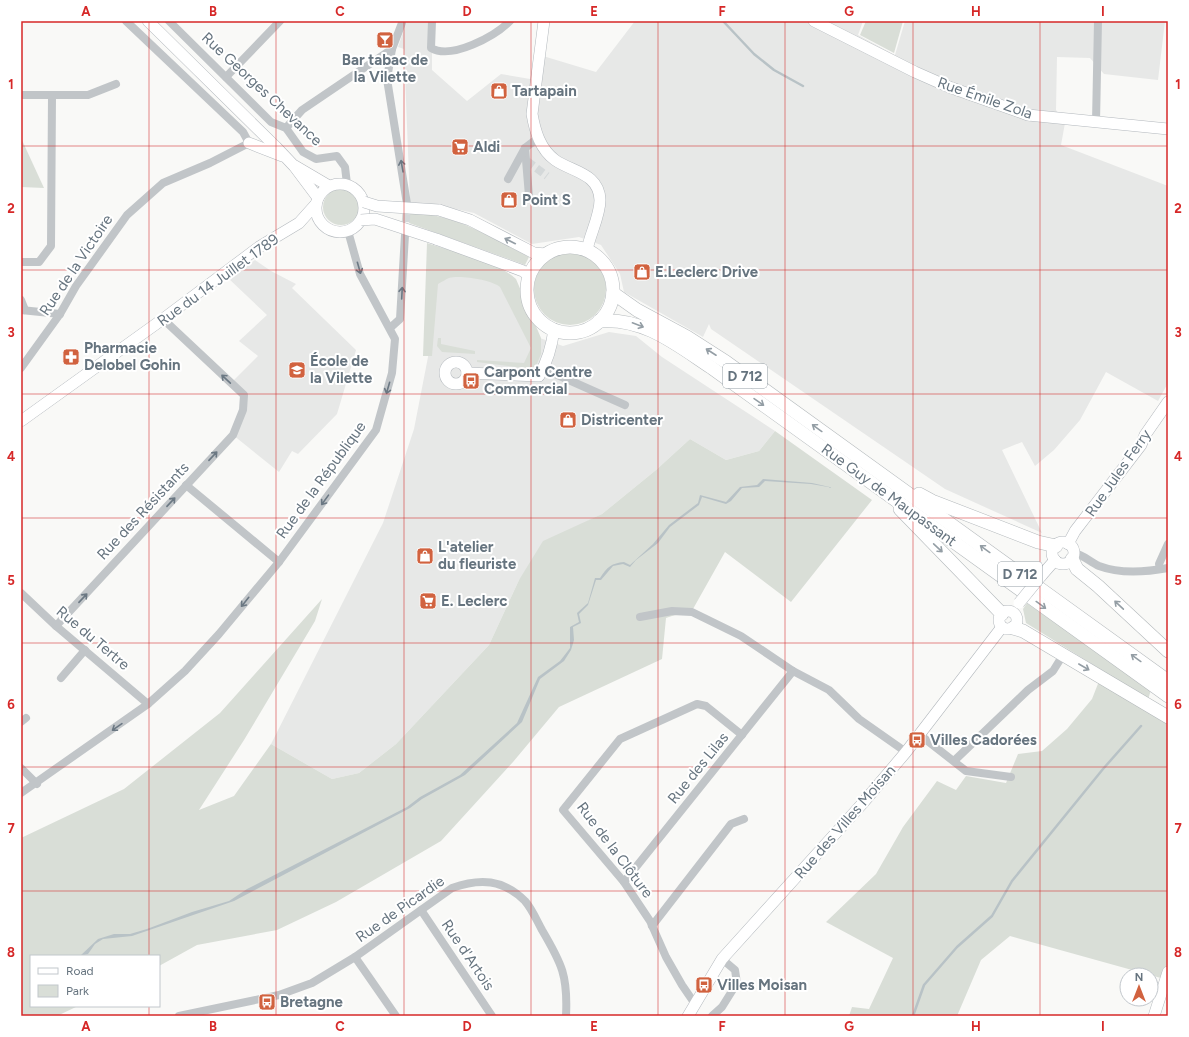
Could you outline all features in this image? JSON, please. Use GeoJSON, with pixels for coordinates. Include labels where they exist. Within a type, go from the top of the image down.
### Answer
{"type":"FeatureCollection","features":[{"type":"Feature","properties":{"kind":"main road"},"geometry":{"type":"LineString","coordinates":[[148,21],[290,162],[317,201]]}},
{"type":"Feature","properties":{"kind":"main road"},"geometry":{"type":"LineString","coordinates":[[544,21],[532,114],[538,138],[554,159],[586,175],[598,190],[599,205],[587,250]]}},
{"type":"Feature","properties":{"kind":"main road","name":"Rue Émile Zola"},"geometry":{"type":"LineString","coordinates":[[814,21],[915,72],[1028,115],[1168,129]]}},
{"type":"Feature","properties":{"kind":"main road"},"geometry":{"type":"LineString","coordinates":[[249,143],[290,162],[329,186]]}},
{"type":"Feature","properties":{"kind":"main road"},"geometry":{"type":"LineString","coordinates":[[299,223],[321,224],[335,232],[348,231],[361,220],[363,214],[364,202],[358,191],[347,184],[335,184],[322,191],[317,201],[316,211],[321,224]]}},
{"type":"Feature","properties":{"kind":"main road","name":"Rue du 14 Juillet 1789"},"geometry":{"type":"LineString","coordinates":[[21,421],[162,320],[259,247],[299,223],[317,201]]}},
{"type":"Feature","properties":{"kind":"main road"},"geometry":{"type":"LineString","coordinates":[[364,202],[377,206],[439,210],[470,220],[534,253],[546,254]]}},
{"type":"Feature","properties":{"kind":"main road"},"geometry":{"type":"LineString","coordinates":[[361,220],[374,219],[436,239],[516,269],[530,276]]}},
{"type":"Feature","properties":{"kind":"main road"},"geometry":{"type":"LineString","coordinates":[[573,247],[587,250],[598,257],[607,267],[612,280],[613,293],[606,313],[599,321],[589,328],[578,332],[566,332],[554,329],[543,323],[534,313],[529,301],[527,289],[530,276],[536,264],[546,254],[559,248],[573,247]]}},
{"type":"Feature","properties":{"kind":"main road","name":"Rue Guy de Maupassant"},"geometry":{"type":"LineString","coordinates":[[613,293],[637,310],[687,337],[726,362],[1168,681]]}},
{"type":"Feature","properties":{"kind":"main road","name":"Rue Guy de Maupassant"},"geometry":{"type":"LineString","coordinates":[[599,321],[615,320],[631,322],[674,344],[712,368],[1168,696]]}},
{"type":"Feature","properties":{"kind":"main road"},"geometry":{"type":"LineString","coordinates":[[467,373],[533,377],[539,376],[544,369],[553,342],[554,329]]}},
{"type":"Feature","properties":{"kind":"main road","name":"Rue Jules Ferry"},"geometry":{"type":"LineString","coordinates":[[1067,550],[1075,532],[1141,445],[1145,435],[1168,402]]}},
{"type":"Feature","properties":{"kind":"main road"},"geometry":{"type":"LineString","coordinates":[[871,467],[932,501],[1038,542],[1067,550],[1077,569],[1098,586],[1168,651]]}},
{"type":"Feature","properties":{"kind":"main road"},"geometry":{"type":"LineString","coordinates":[[896,500],[901,510],[915,526],[948,557],[1008,620],[1023,631],[1168,717]]}},
{"type":"Feature","properties":{"kind":"main road"},"geometry":{"type":"LineString","coordinates":[[1067,550],[1064,564],[1055,560],[1053,551],[1067,550]]}},
{"type":"Feature","properties":{"kind":"main road","name":"Rue des Villes Moisan"},"geometry":{"type":"LineString","coordinates":[[688,1016],[722,960],[862,804],[906,752],[1008,620],[1019,603],[1055,560]]}},
{"type":"Feature","properties":{"kind":"main road"},"geometry":{"type":"LineString","coordinates":[[1154,1016],[1168,972]]}},
{"type":"Feature","properties":{"kind":"street"},"geometry":{"type":"LineString","coordinates":[[126,21],[243,132],[249,143]]}},
{"type":"Feature","properties":{"kind":"street","name":"Rue Georges Chevance"},"geometry":{"type":"LineString","coordinates":[[169,21],[271,122],[286,128],[303,152],[316,158],[338,156],[345,167],[347,184]]}},
{"type":"Feature","properties":{"kind":"street"},"geometry":{"type":"LineString","coordinates":[[226,77],[280,21]]}},
{"type":"Feature","properties":{"kind":"street"},"geometry":{"type":"LineString","coordinates":[[432,21],[431,48],[438,52],[452,51],[484,40],[510,21]]}},
{"type":"Feature","properties":{"kind":"street"},"geometry":{"type":"LineString","coordinates":[[1096,122],[1098,21]]}},
{"type":"Feature","properties":{"kind":"street"},"geometry":{"type":"LineString","coordinates":[[402,24],[392,49],[387,78],[407,204]]}},
{"type":"Feature","properties":{"kind":"street"},"geometry":{"type":"LineString","coordinates":[[286,128],[302,110],[392,49]]}},
{"type":"Feature","properties":{"kind":"street"},"geometry":{"type":"LineString","coordinates":[[21,95],[88,95],[116,84]]}},
{"type":"Feature","properties":{"kind":"street"},"geometry":{"type":"LineString","coordinates":[[21,262],[39,262],[51,246],[52,95]]}},
{"type":"Feature","properties":{"kind":"street"},"geometry":{"type":"LineString","coordinates":[[508,179],[525,148],[538,138]]}},
{"type":"Feature","properties":{"kind":"street","name":"Rue de la Victoire"},"geometry":{"type":"LineString","coordinates":[[21,368],[60,314],[76,286],[127,215],[163,183],[210,163],[249,143]]}},
{"type":"Feature","properties":{"kind":"street"},"geometry":{"type":"LineString","coordinates":[[525,148],[528,196]]}},
{"type":"Feature","properties":{"kind":"street","name":"Rue de la République"},"geometry":{"type":"LineString","coordinates":[[21,793],[37,784],[148,704],[185,671],[219,634],[279,562],[376,430],[392,373],[395,340],[390,328],[360,274],[348,231]]}},
{"type":"Feature","properties":{"kind":"street"},"geometry":{"type":"LineString","coordinates":[[390,328],[400,319],[405,235]]}},
{"type":"Feature","properties":{"kind":"street"},"geometry":{"type":"LineString","coordinates":[[21,300],[23,310],[60,314]]}},
{"type":"Feature","properties":{"kind":"street","name":"Rue des Résistants"},"geometry":{"type":"LineString","coordinates":[[56,626],[233,435],[243,410],[244,395],[162,320]]}},
{"type":"Feature","properties":{"kind":"street"},"geometry":{"type":"LineString","coordinates":[[544,369],[625,405]]}},
{"type":"Feature","properties":{"kind":"street"},"geometry":{"type":"LineString","coordinates":[[186,485],[279,562]]}},
{"type":"Feature","properties":{"kind":"street"},"geometry":{"type":"LineString","coordinates":[[1164,569],[1159,564],[1168,544]]}},
{"type":"Feature","properties":{"kind":"street"},"geometry":{"type":"LineString","coordinates":[[1067,550],[1112,570],[1164,569]]}},
{"type":"Feature","properties":{"kind":"street","name":"Rue du Tertre"},"geometry":{"type":"LineString","coordinates":[[21,593],[56,626],[148,704]]}},
{"type":"Feature","properties":{"kind":"street"},"geometry":{"type":"LineString","coordinates":[[640,617],[672,611],[692,612],[741,636],[793,671],[829,690],[859,719],[906,752]]}},
{"type":"Feature","properties":{"kind":"street"},"geometry":{"type":"LineString","coordinates":[[61,678],[85,650]]}},
{"type":"Feature","properties":{"kind":"street"},"geometry":{"type":"LineString","coordinates":[[954,760],[1028,690],[1053,671],[1063,655]]}},
{"type":"Feature","properties":{"kind":"street","name":"Rue des Lilas"},"geometry":{"type":"LineString","coordinates":[[624,882],[793,671]]}},
{"type":"Feature","properties":{"kind":"street","name":"Rue de la Clôture"},"geometry":{"type":"LineString","coordinates":[[696,1004],[682,985],[652,926],[624,882],[563,810],[620,739],[697,704],[706,706],[742,735]]}},
{"type":"Feature","properties":{"kind":"street"},"geometry":{"type":"LineString","coordinates":[[920,735],[954,760],[966,771],[1011,777]]}},
{"type":"Feature","properties":{"kind":"street"},"geometry":{"type":"LineString","coordinates":[[21,768],[37,784]]}},
{"type":"Feature","properties":{"kind":"street"},"geometry":{"type":"LineString","coordinates":[[652,926],[731,824],[744,819]]}},
{"type":"Feature","properties":{"kind":"street","name":"Rue de Picardie"},"geometry":{"type":"LineString","coordinates":[[179,1016],[196,1014],[279,995],[312,982],[355,957],[452,888],[469,882],[487,882],[505,886],[526,902],[554,951],[563,971],[567,994],[566,1016]]}},
{"type":"Feature","properties":{"kind":"street","name":"Rue d'Artois"},"geometry":{"type":"LineString","coordinates":[[421,910],[492,1016]]}},
{"type":"Feature","properties":{"kind":"street"},"geometry":{"type":"LineString","coordinates":[[355,957],[396,1016]]}},
{"type":"Feature","properties":{"kind":"street"},"geometry":{"type":"LineString","coordinates":[[712,1016],[722,1007],[737,983],[735,970],[722,960]]}},
{"type":"Feature","properties":{"kind":"shaded area"},"geometry":{"type":"Polygon","coordinates":[[[407,21],[432,21],[432,70],[467,101],[501,74],[542,81],[543,56],[596,72],[635,21],[863,21],[858,35],[895,55],[905,21],[1165,21],[1158,80],[1104,74],[1090,58],[1057,57],[1056,110],[1065,123],[1061,145],[1168,186],[1168,383],[1158,401],[1106,372],[1080,420],[1054,450],[1035,466],[1022,442],[1002,450],[1042,533],[945,489],[711,329],[709,324],[703,337],[624,292],[620,274],[601,245],[579,237],[532,244],[474,213],[432,204],[410,203],[404,49],[398,47],[407,21]]]}},
{"type":"Feature","properties":{"kind":"shaded area"},"geometry":{"type":"Polygon","coordinates":[[[433,256],[502,279],[534,336],[563,346],[609,332],[636,336],[662,357],[775,431],[759,451],[726,460],[690,439],[656,470],[602,514],[580,525],[519,580],[489,645],[396,744],[359,773],[332,779],[271,744],[383,523],[414,429],[428,357],[433,256]]]}},
{"type":"Feature","properties":{"kind":"shaded area","name":"École de la Vilette"},"geometry":{"type":"Polygon","coordinates":[[[255,260],[271,271],[296,284],[292,288],[356,350],[337,414],[298,454],[292,451],[279,472],[233,435],[244,395],[231,383],[258,356],[239,341],[267,315],[228,278],[255,260]]]}},
{"type":"Feature","properties":{"kind":"shaded area"},"geometry":{"type":"Polygon","coordinates":[[[763,479],[812,483],[834,488],[811,484],[765,481],[759,487],[742,488],[731,501],[726,504],[702,497],[699,505],[670,527],[658,543],[636,560],[630,567],[623,564],[613,566],[601,580],[596,580],[588,605],[579,614],[581,623],[573,627],[574,640],[571,650],[564,661],[540,679],[522,722],[465,775],[422,799],[410,808],[234,901],[132,936],[103,939],[95,944],[88,954],[81,955],[98,939],[114,934],[130,934],[192,912],[229,901],[247,889],[407,807],[420,797],[460,775],[517,723],[538,677],[560,661],[570,648],[570,627],[579,622],[577,613],[588,603],[595,578],[600,578],[608,568],[616,563],[624,562],[630,565],[653,544],[669,525],[698,503],[700,495],[726,502],[740,487],[757,485],[763,479]]]}},
{"type":"Feature","properties":{"kind":"green space"},"geometry":{"type":"Polygon","coordinates":[[[866,21],[903,21],[894,53],[860,35],[866,21]]]}},
{"type":"Feature","properties":{"kind":"green space"},"geometry":{"type":"Polygon","coordinates":[[[21,138],[44,188],[21,187],[21,138]]]}},
{"type":"Feature","properties":{"kind":"green space"},"geometry":{"type":"Polygon","coordinates":[[[345,189],[354,194],[358,200],[358,214],[354,220],[345,225],[337,225],[328,220],[324,214],[323,203],[328,194],[334,190],[345,189]]]}},
{"type":"Feature","properties":{"kind":"green space"},"geometry":{"type":"Polygon","coordinates":[[[410,213],[442,217],[457,222],[486,234],[529,257],[525,265],[409,223],[410,213]]]}},
{"type":"Feature","properties":{"kind":"green space"},"geometry":{"type":"Polygon","coordinates":[[[427,243],[486,262],[507,272],[516,279],[541,338],[541,354],[536,366],[531,369],[477,362],[477,360],[524,363],[531,348],[500,287],[496,284],[483,280],[468,278],[449,278],[438,284],[432,356],[423,356],[427,243]]]}},
{"type":"Feature","properties":{"kind":"green space"},"geometry":{"type":"Polygon","coordinates":[[[570,253],[584,256],[596,263],[603,275],[606,289],[603,303],[596,315],[584,322],[570,325],[556,322],[544,315],[537,303],[534,289],[537,275],[544,263],[556,256],[570,253]]]}},
{"type":"Feature","properties":{"kind":"green space"},"geometry":{"type":"Polygon","coordinates":[[[438,338],[441,338],[441,344],[475,351],[475,354],[442,352],[437,346],[438,338]]]}},
{"type":"Feature","properties":{"kind":"green space"},"geometry":{"type":"Polygon","coordinates":[[[775,431],[872,500],[791,602],[725,552],[693,609],[666,618],[662,659],[559,707],[513,762],[441,841],[336,902],[277,930],[197,945],[160,965],[160,955],[30,955],[30,1007],[76,1007],[57,1016],[21,1016],[21,838],[124,789],[220,713],[322,599],[315,621],[244,740],[199,810],[234,796],[271,744],[332,779],[359,773],[396,744],[489,645],[519,580],[543,541],[602,514],[656,470],[690,439],[726,460],[759,451],[775,431]]]}},
{"type":"Feature","properties":{"kind":"green space"},"geometry":{"type":"Polygon","coordinates":[[[1027,603],[1151,690],[1145,709],[1168,723],[1168,980],[1159,977],[1159,967],[1121,967],[1010,936],[981,960],[957,1016],[849,1016],[852,1007],[869,1009],[893,958],[826,922],[876,874],[903,827],[937,781],[956,790],[966,776],[1006,783],[1018,754],[1042,751],[1067,729],[1092,699],[1103,671],[1026,623],[1023,609],[1027,603]]]}},
{"type":"Feature","properties":{"kind":"waterway"},"geometry":{"type":"LineString","coordinates":[[723,21],[754,54],[774,70],[803,86]]}},
{"type":"Feature","properties":{"kind":"waterway"},"geometry":{"type":"LineString","coordinates":[[913,1016],[924,985],[957,947],[992,916],[1012,881],[1103,769],[1141,726]]}},
{"type":"Feature","properties":{"kind":"tunnel"},"geometry":{"type":"LineString","coordinates":[[527,161],[547,176]]}},
{"type":"Feature","properties":{"kind":"tunnel"},"geometry":{"type":"LineString","coordinates":[[405,234],[407,204]]}},
{"type":"Feature","properties":{"kind":"place","name":"Bar tabac de la Vilette"},"geometry":{"type":"Point","coordinates":[385,40]}},
{"type":"Feature","properties":{"kind":"place","name":"Tartapain"},"geometry":{"type":"Point","coordinates":[499,91]}},
{"type":"Feature","properties":{"kind":"place","name":"Aldi"},"geometry":{"type":"Point","coordinates":[460,147]}},
{"type":"Feature","properties":{"kind":"place","name":"Point S"},"geometry":{"type":"Point","coordinates":[509,200]}},
{"type":"Feature","properties":{"kind":"place","name":"E.Leclerc Drive"},"geometry":{"type":"Point","coordinates":[642,272]}},
{"type":"Feature","properties":{"kind":"place","name":"Pharmacie Delobel Gohin"},"geometry":{"type":"Point","coordinates":[71,357]}},
{"type":"Feature","properties":{"kind":"place","name":"École de la Vilette"},"geometry":{"type":"Point","coordinates":[297,370]}},
{"type":"Feature","properties":{"kind":"place","name":"Carpont Centre Commercial"},"geometry":{"type":"Point","coordinates":[471,381]}},
{"type":"Feature","properties":{"kind":"place","name":"Districenter"},"geometry":{"type":"Point","coordinates":[568,420]}},
{"type":"Feature","properties":{"kind":"place","name":"L'atelier du fleuriste"},"geometry":{"type":"Point","coordinates":[425,556]}},
{"type":"Feature","properties":{"kind":"place","name":"E. Leclerc"},"geometry":{"type":"Point","coordinates":[428,601]}},
{"type":"Feature","properties":{"kind":"place","name":"Villes Cadorées"},"geometry":{"type":"Point","coordinates":[917,740]}},
{"type":"Feature","properties":{"kind":"place","name":"Villes Moisan"},"geometry":{"type":"Point","coordinates":[704,985]}},
{"type":"Feature","properties":{"kind":"place","name":"Bretagne"},"geometry":{"type":"Point","coordinates":[267,1002]}}]}
